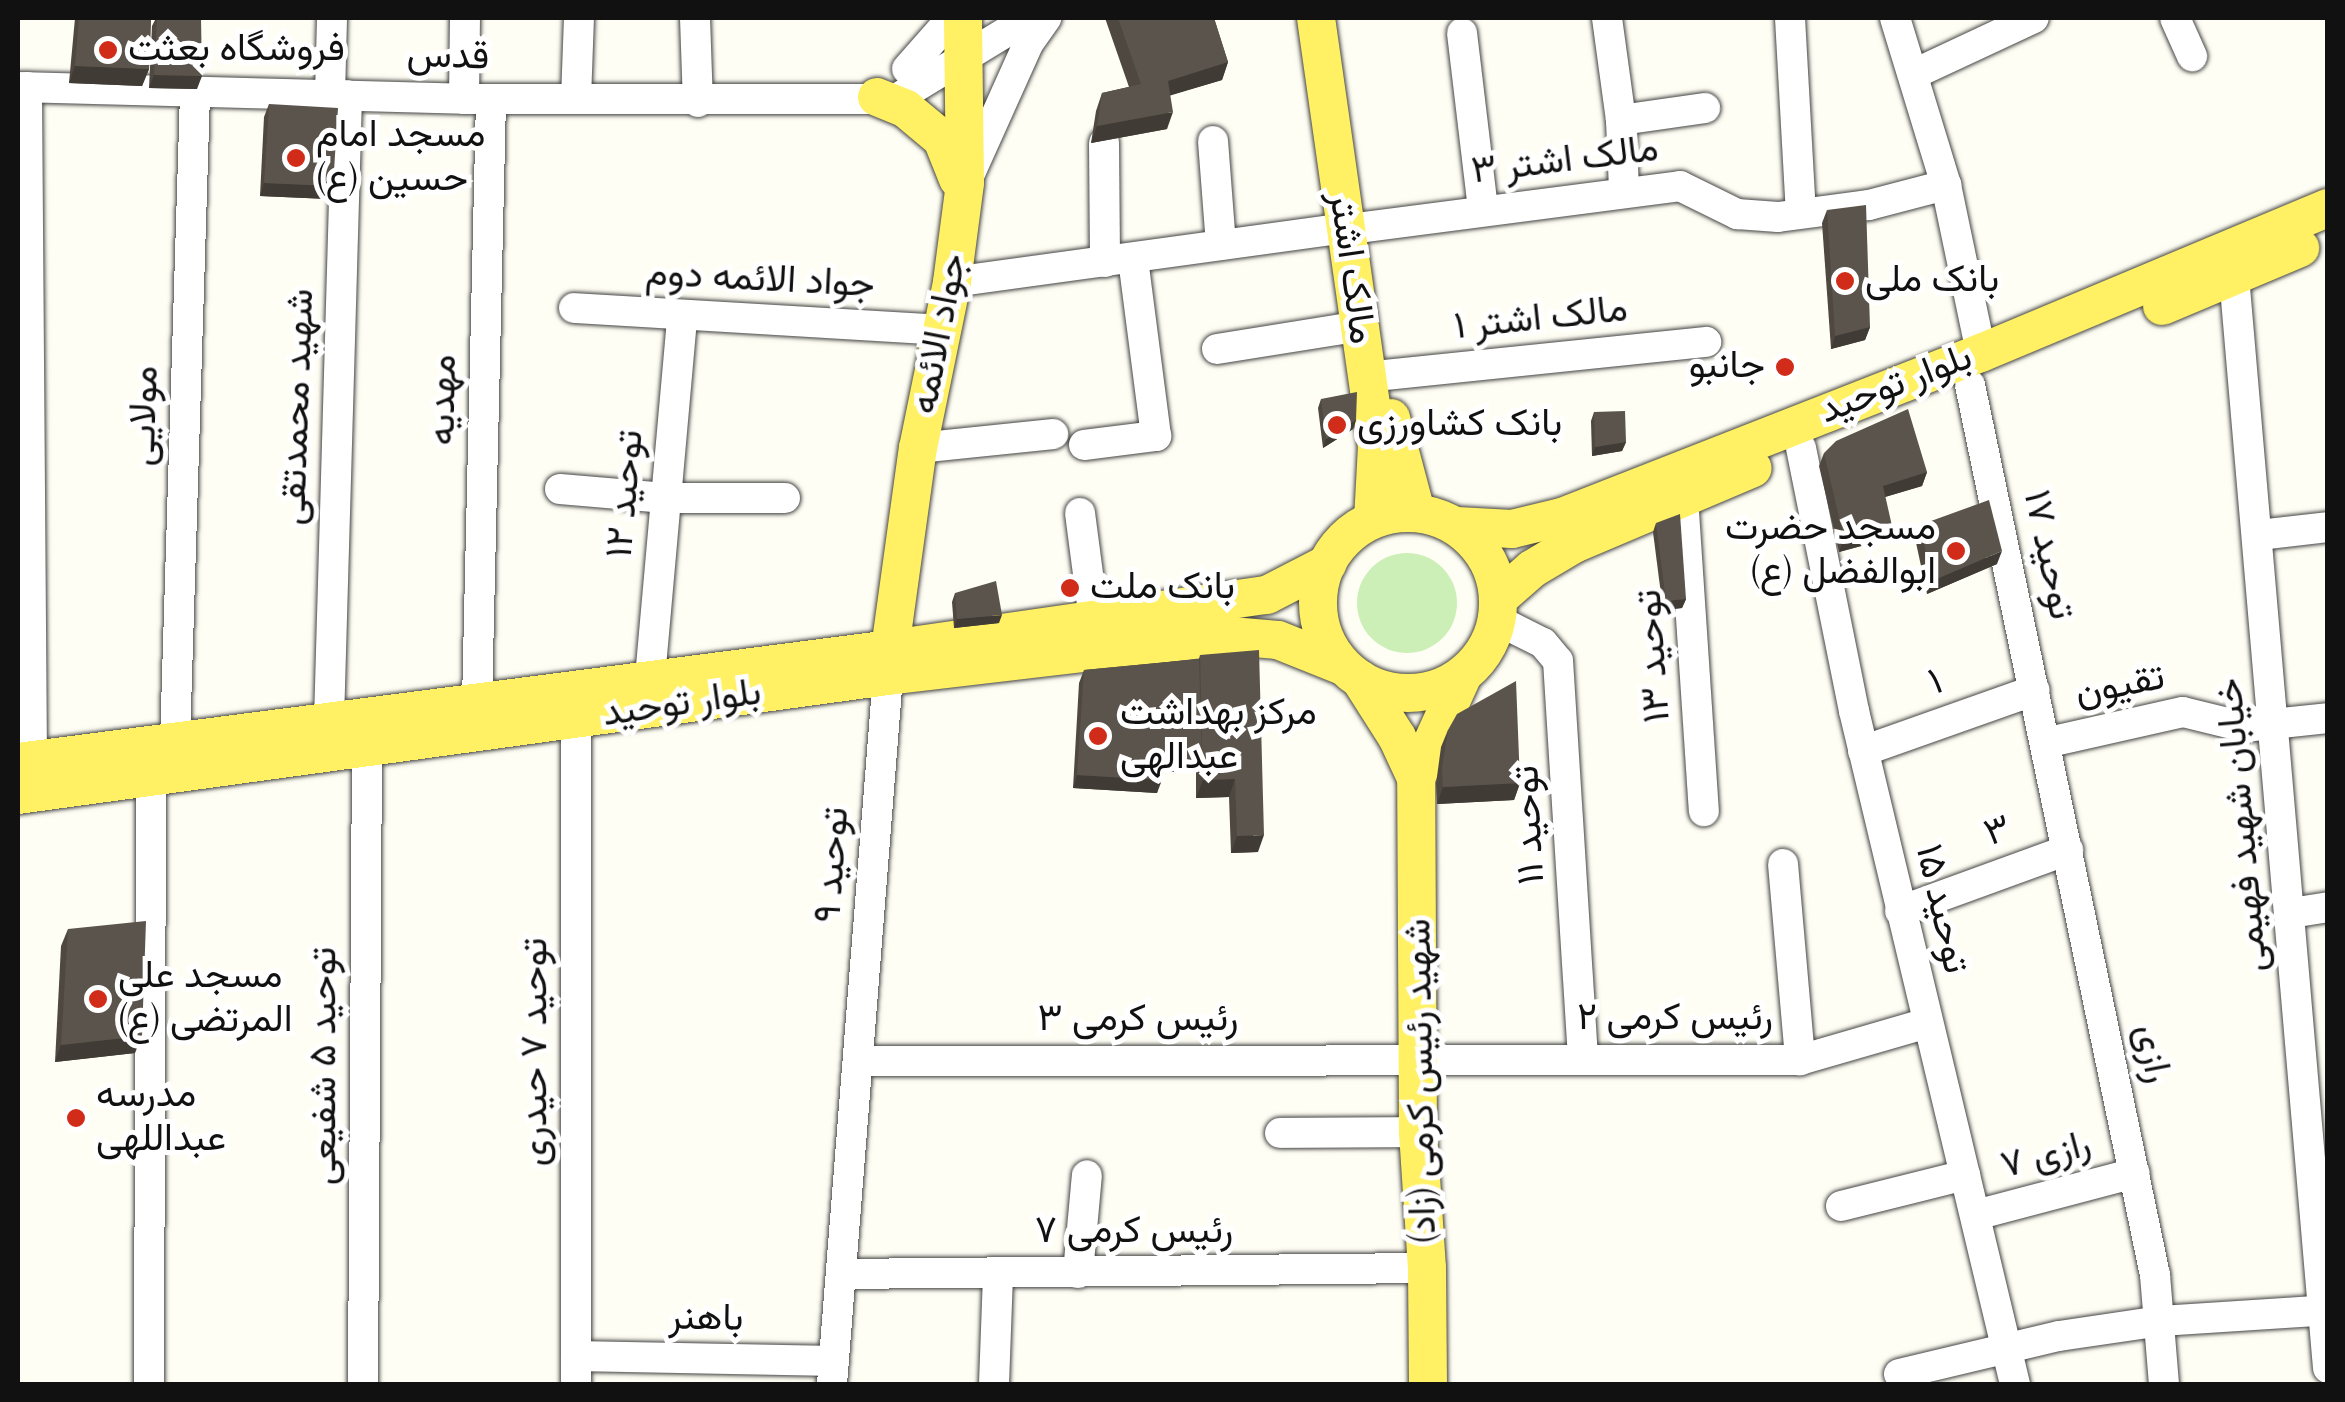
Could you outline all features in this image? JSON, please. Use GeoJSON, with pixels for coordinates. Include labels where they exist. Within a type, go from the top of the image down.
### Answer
{"type":"FeatureCollection","features":[{"type":"Feature","properties":{"kind":"main road","name":"مالک اشتر"},"geometry":{"type":"LineString","coordinates":[[1316,18],[1394,442],[1416,512]]}},
{"type":"Feature","properties":{"kind":"main road","name":"مالک اشتر"},"geometry":{"type":"LineString","coordinates":[[1334,18],[1355,227],[1360,326],[1377,446],[1373,519]]}},
{"type":"Feature","properties":{"kind":"main road","name":"جواد الائمه"},"geometry":{"type":"LineString","coordinates":[[889,662],[918,448],[952,282],[964,194],[967,29]]}},
{"type":"Feature","properties":{"kind":"main road"},"geometry":{"type":"LineString","coordinates":[[877,97],[906,109],[942,139],[964,194]]}},
{"type":"Feature","properties":{"kind":"main road","name":"بلوار توحید"},"geometry":{"type":"LineString","coordinates":[[1498,610],[1532,569],[1574,544],[1801,448],[2328,208]]}},
{"type":"Feature","properties":{"kind":"main road","name":"بلوار توحید"},"geometry":{"type":"LineString","coordinates":[[1457,526],[1512,529],[1562,517],[2234,276],[2328,236]]}},
{"type":"Feature","properties":{"kind":"main road"},"geometry":{"type":"LineString","coordinates":[[1416,512],[1457,526],[1487,557],[1498,610],[1484,650],[1462,675],[1416,778],[1397,737],[1330,648],[1318,606],[1326,564],[1338,546],[1373,519],[1416,512]]}},
{"type":"Feature","properties":{"kind":"main road","name":"بلوار توحید"},"geometry":{"type":"LineString","coordinates":[[23,779],[151,779],[576,719],[1094,620],[1266,595],[1326,564]]}},
{"type":"Feature","properties":{"kind":"main road","name":"بلوار توحید"},"geometry":{"type":"LineString","coordinates":[[23,779],[175,741],[650,678],[1231,636],[1278,640],[1351,672]]}},
{"type":"Feature","properties":{"kind":"main road"},"geometry":{"type":"LineString","coordinates":[[1351,672],[1401,693],[1423,692],[1462,675]]}},
{"type":"Feature","properties":{"kind":"main road","name":"شهید رئیس کرمی (زاد)"},"geometry":{"type":"LineString","coordinates":[[1416,778],[1418,1132],[1427,1268],[1428,1384]]}},
{"type":"Feature","properties":{"kind":"street","name":"شهید محمدتقی"},"geometry":{"type":"LineString","coordinates":[[329,721],[338,95],[332,18]]}},
{"type":"Feature","properties":{"kind":"street","name":"مهدیه"},"geometry":{"type":"LineString","coordinates":[[465,18],[477,99],[477,703]]}},
{"type":"Feature","properties":{"kind":"street"},"geometry":{"type":"LineString","coordinates":[[576,99],[579,18]]}},
{"type":"Feature","properties":{"kind":"street"},"geometry":{"type":"LineString","coordinates":[[695,18],[698,102]]}},
{"type":"Feature","properties":{"kind":"street"},"geometry":{"type":"LineString","coordinates":[[877,97],[886,82],[967,29],[1030,18]]}},
{"type":"Feature","properties":{"kind":"street"},"geometry":{"type":"LineString","coordinates":[[964,194],[1028,44],[1046,18]]}},
{"type":"Feature","properties":{"kind":"street"},"geometry":{"type":"LineString","coordinates":[[1607,18],[1621,120],[1624,190]]}},
{"type":"Feature","properties":{"kind":"street"},"geometry":{"type":"LineString","coordinates":[[1790,18],[1801,212]]}},
{"type":"Feature","properties":{"kind":"street","name":"توحید ۱۷"},"geometry":{"type":"LineString","coordinates":[[1896,18],[1946,184],[2045,743]]}},
{"type":"Feature","properties":{"kind":"street"},"geometry":{"type":"LineString","coordinates":[[1914,74],[2034,18]]}},
{"type":"Feature","properties":{"kind":"street"},"geometry":{"type":"LineString","coordinates":[[2175,18],[2192,56]]}},
{"type":"Feature","properties":{"kind":"street","name":"قدس"},"geometry":{"type":"LineString","coordinates":[[22,88],[698,102],[896,99],[967,29]]}},
{"type":"Feature","properties":{"kind":"street"},"geometry":{"type":"LineString","coordinates":[[1462,33],[1483,210]]}},
{"type":"Feature","properties":{"kind":"street"},"geometry":{"type":"LineString","coordinates":[[147,91],[148,54]]}},
{"type":"Feature","properties":{"kind":"street"},"geometry":{"type":"LineString","coordinates":[[22,88],[23,779]]}},
{"type":"Feature","properties":{"kind":"street","name":"مولایی"},"geometry":{"type":"LineString","coordinates":[[175,741],[195,93]]}},
{"type":"Feature","properties":{"kind":"street"},"geometry":{"type":"LineString","coordinates":[[1621,120],[1706,108]]}},
{"type":"Feature","properties":{"kind":"street"},"geometry":{"type":"LineString","coordinates":[[1213,141],[1221,245]]}},
{"type":"Feature","properties":{"kind":"street"},"geometry":{"type":"LineString","coordinates":[[1084,446],[1156,436],[1119,260],[1104,143]]}},
{"type":"Feature","properties":{"kind":"street","name":"مالک اشتر ۳"},"geometry":{"type":"LineString","coordinates":[[952,282],[1624,190],[1680,186],[1738,214],[1778,217],[1870,204],[1946,184]]}},
{"type":"Feature","properties":{"kind":"street","name":"خیابان شهید فهیمی"},"geometry":{"type":"LineString","coordinates":[[2234,276],[2328,1368]]}},
{"type":"Feature","properties":{"kind":"street","name":"جواد الائمه دوم"},"geometry":{"type":"LineString","coordinates":[[574,308],[941,330]]}},
{"type":"Feature","properties":{"kind":"street","name":"توحید ۱۲"},"geometry":{"type":"LineString","coordinates":[[650,678],[682,317]]}},
{"type":"Feature","properties":{"kind":"street"},"geometry":{"type":"LineString","coordinates":[[1217,349],[1360,326]]}},
{"type":"Feature","properties":{"kind":"street","name":"مالک اشتر ۱"},"geometry":{"type":"LineString","coordinates":[[1384,375],[1706,342]]}},
{"type":"Feature","properties":{"kind":"street"},"geometry":{"type":"LineString","coordinates":[[918,448],[1053,434]]}},
{"type":"Feature","properties":{"kind":"street","name":"توحید ۱۵"},"geometry":{"type":"LineString","coordinates":[[1801,448],[1863,751],[2015,1384]]}},
{"type":"Feature","properties":{"kind":"street"},"geometry":{"type":"LineString","coordinates":[[560,489],[666,498],[785,498]]}},
{"type":"Feature","properties":{"kind":"street","name":"توحید ۱۳"},"geometry":{"type":"LineString","coordinates":[[1683,497],[1704,810]]}},
{"type":"Feature","properties":{"kind":"street"},"geometry":{"type":"LineString","coordinates":[[1080,513],[1094,620]]}},
{"type":"Feature","properties":{"kind":"street"},"geometry":{"type":"LineString","coordinates":[[2259,535],[2328,527]]}},
{"type":"Feature","properties":{"kind":"street","name":"توحید ۱۱"},"geometry":{"type":"LineString","coordinates":[[1498,610],[1543,643],[1558,661],[1583,1059]]}},
{"type":"Feature","properties":{"kind":"street","name":"توحید ۹"},"geometry":{"type":"LineString","coordinates":[[833,1373],[889,662]]}},
{"type":"Feature","properties":{"kind":"street","name":"۱"},"geometry":{"type":"LineString","coordinates":[[1863,751],[2035,690]]}},
{"type":"Feature","properties":{"kind":"street","name":"تقیون"},"geometry":{"type":"LineString","coordinates":[[2045,743],[2183,712],[2223,725],[2275,726],[2328,718]]}},
{"type":"Feature","properties":{"kind":"street","name":"توحید ۷ حیدری"},"geometry":{"type":"LineString","coordinates":[[576,719],[576,1370]]}},
{"type":"Feature","properties":{"kind":"street","name":"رازی"},"geometry":{"type":"LineString","coordinates":[[2045,743],[2135,1173],[2160,1321],[2164,1384]]}},
{"type":"Feature","properties":{"kind":"street","name":"توحید ۵ شفیعی"},"geometry":{"type":"LineString","coordinates":[[362,1384],[366,748]]}},
{"type":"Feature","properties":{"kind":"street"},"geometry":{"type":"LineString","coordinates":[[150,1384],[151,779]]}},
{"type":"Feature","properties":{"kind":"street","name":"۳"},"geometry":{"type":"LineString","coordinates":[[1900,911],[2068,850]]}},
{"type":"Feature","properties":{"kind":"street"},"geometry":{"type":"LineString","coordinates":[[1783,864],[1800,1060]]}},
{"type":"Feature","properties":{"kind":"street"},"geometry":{"type":"LineString","coordinates":[[2290,913],[2328,908]]}},
{"type":"Feature","properties":{"kind":"street","name":"رئیس کرمی ۲"},"geometry":{"type":"LineString","coordinates":[[1418,1058],[1800,1060],[1926,1023]]}},
{"type":"Feature","properties":{"kind":"street","name":"رئیس کرمی ۳"},"geometry":{"type":"LineString","coordinates":[[859,1061],[1418,1058]]}},
{"type":"Feature","properties":{"kind":"street"},"geometry":{"type":"LineString","coordinates":[[1280,1133],[1418,1132]]}},
{"type":"Feature","properties":{"kind":"street","name":"رازی ۷"},"geometry":{"type":"LineString","coordinates":[[1976,1216],[2135,1173]]}},
{"type":"Feature","properties":{"kind":"street"},"geometry":{"type":"LineString","coordinates":[[1078,1273],[1088,1175]]}},
{"type":"Feature","properties":{"kind":"street"},"geometry":{"type":"LineString","coordinates":[[1841,1206],[1966,1175]]}},
{"type":"Feature","properties":{"kind":"street","name":"رئیس کرمی ۷"},"geometry":{"type":"LineString","coordinates":[[842,1274],[1427,1268]]}},
{"type":"Feature","properties":{"kind":"street"},"geometry":{"type":"LineString","coordinates":[[994,1384],[998,1273]]}},
{"type":"Feature","properties":{"kind":"street"},"geometry":{"type":"LineString","coordinates":[[1899,1374],[2160,1321],[2325,1310]]}},
{"type":"Feature","properties":{"kind":"street","name":"باهنر"},"geometry":{"type":"LineString","coordinates":[[576,1370],[833,1373]]}},
{"type":"Feature","properties":{"kind":"green space"},"geometry":{"type":"Polygon","coordinates":[[[1407,553],[1435,561],[1449,575],[1457,603],[1449,631],[1435,645],[1407,653],[1379,645],[1365,631],[1357,603],[1365,575],[1379,561],[1407,553]]]}},
{"type":"Feature","properties":{"kind":"building","name":"فروشگاه بعثت"},"geometry":{"type":"Polygon","coordinates":[[[79,18],[151,18],[149,69],[75,66],[79,18]]]}},
{"type":"Feature","properties":{"kind":"building"},"geometry":{"type":"Polygon","coordinates":[[[157,18],[201,18],[202,76],[154,75],[157,18]]]}},
{"type":"Feature","properties":{"kind":"building"},"geometry":{"type":"Polygon","coordinates":[[[1118,18],[1214,18],[1228,62],[1168,81],[1173,112],[1097,126],[1102,93],[1141,84],[1118,18]]]}},
{"type":"Feature","properties":{"kind":"building","name":"مسجد امام حسین (ع)"},"geometry":{"type":"Polygon","coordinates":[[[269,104],[338,108],[333,186],[264,183],[269,104]]]}},
{"type":"Feature","properties":{"kind":"building","name":"بانک ملی"},"geometry":{"type":"Polygon","coordinates":[[[1866,205],[1870,327],[1835,336],[1827,210],[1866,205]]]}},
{"type":"Feature","properties":{"kind":"building","name":"بانک کشاورزی"},"geometry":{"type":"Polygon","coordinates":[[[1357,392],[1356,420],[1326,439],[1321,399],[1357,392]]]}},
{"type":"Feature","properties":{"kind":"building"},"geometry":{"type":"Polygon","coordinates":[[[1908,409],[1927,472],[1883,486],[1892,526],[1844,539],[1824,453],[1836,441],[1908,409]]]}},
{"type":"Feature","properties":{"kind":"building"},"geometry":{"type":"Polygon","coordinates":[[[1625,411],[1626,442],[1595,447],[1594,412],[1625,411]]]}},
{"type":"Feature","properties":{"kind":"building","name":"مسجد حضرت ابوالفضل (ع)"},"geometry":{"type":"Polygon","coordinates":[[[1989,500],[2002,551],[1932,581],[1920,525],[1989,500]]]}},
{"type":"Feature","properties":{"kind":"building"},"geometry":{"type":"Polygon","coordinates":[[[1680,514],[1686,599],[1666,601],[1656,523],[1680,514]]]}},
{"type":"Feature","properties":{"kind":"building"},"geometry":{"type":"Polygon","coordinates":[[[996,581],[1002,615],[957,619],[955,593],[996,581]]]}},
{"type":"Feature","properties":{"kind":"building"},"geometry":{"type":"Polygon","coordinates":[[[1259,650],[1264,835],[1237,836],[1235,779],[1203,780],[1200,655],[1259,650]]]}},
{"type":"Feature","properties":{"kind":"building"},"geometry":{"type":"Polygon","coordinates":[[[1199,659],[1202,759],[1162,759],[1162,780],[1077,775],[1084,670],[1199,659]]]}},
{"type":"Feature","properties":{"kind":"building"},"geometry":{"type":"Polygon","coordinates":[[[1516,681],[1520,783],[1443,787],[1448,730],[1457,714],[1516,681]]]}},
{"type":"Feature","properties":{"kind":"building","name":"مسجد علی المرتضی (ع)"},"geometry":{"type":"Polygon","coordinates":[[[146,921],[142,1036],[61,1045],[68,929],[146,921]]]}},
{"type":"Feature","properties":{"kind":"place","name":"فروشگاه بعثت"},"geometry":{"type":"Point","coordinates":[108,50]}},
{"type":"Feature","properties":{"kind":"place","name":"مسجد امام حسین (ع)"},"geometry":{"type":"Point","coordinates":[296,158]}},
{"type":"Feature","properties":{"kind":"place","name":"بانک ملی"},"geometry":{"type":"Point","coordinates":[1845,281]}},
{"type":"Feature","properties":{"kind":"place","name":"جانبو"},"geometry":{"type":"Point","coordinates":[1785,367]}},
{"type":"Feature","properties":{"kind":"place","name":"بانک کشاورزی"},"geometry":{"type":"Point","coordinates":[1337,425]}},
{"type":"Feature","properties":{"kind":"place","name":"مسجد حضرت ابوالفضل (ع)"},"geometry":{"type":"Point","coordinates":[1956,551]}},
{"type":"Feature","properties":{"kind":"place","name":"بانک ملت"},"geometry":{"type":"Point","coordinates":[1070,588]}},
{"type":"Feature","properties":{"kind":"place","name":"مرکز بهداشت عبدالهی"},"geometry":{"type":"Point","coordinates":[1098,736]}},
{"type":"Feature","properties":{"kind":"place","name":"مسجد علی المرتضی (ع)"},"geometry":{"type":"Point","coordinates":[98,999]}},
{"type":"Feature","properties":{"kind":"place","name":"مدرسه عبداللهی"},"geometry":{"type":"Point","coordinates":[76,1118]}}]}
